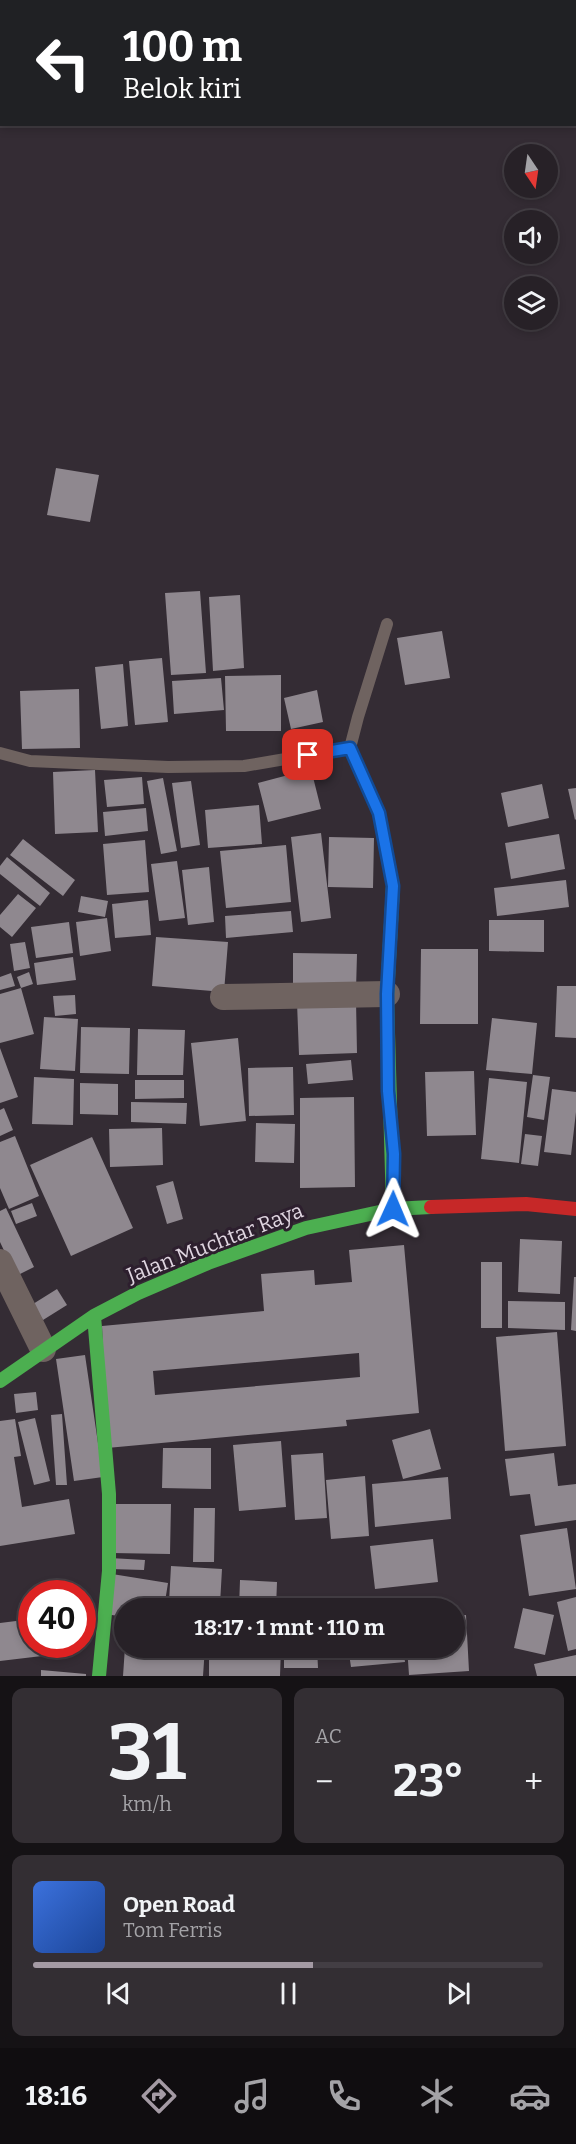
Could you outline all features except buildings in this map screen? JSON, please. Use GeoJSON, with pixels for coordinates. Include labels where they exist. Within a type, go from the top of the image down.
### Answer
{"type":"FeatureCollection","features":[{"type":"Feature","properties":{"kind":"main road"},"geometry":{"type":"LineString","coordinates":[[389,1210],[394,1154],[388,1091],[387,994],[393,886]]}},
{"type":"Feature","properties":{"kind":"main road","name":"Jalan Muchtar Raya"},"geometry":{"type":"LineString","coordinates":[[0,1381],[43,1349],[94,1316],[138,1293],[208,1263],[306,1228],[389,1210],[491,1204],[526,1204],[576,1209]]}},
{"type":"Feature","properties":{"kind":"main road"},"geometry":{"type":"LineString","coordinates":[[94,1316],[109,1503],[109,1571],[99,1676]]}},
{"type":"Feature","properties":{"kind":"street"},"geometry":{"type":"LineString","coordinates":[[223,997],[387,994]]}},
{"type":"Feature","properties":{"kind":"street"},"geometry":{"type":"LineString","coordinates":[[0,1262],[43,1349]]}},
{"type":"Feature","properties":{"kind":"lane"},"geometry":{"type":"LineString","coordinates":[[387,624],[350,748],[379,813],[393,886]]}},
{"type":"Feature","properties":{"kind":"lane"},"geometry":{"type":"LineString","coordinates":[[0,753],[30,760],[179,767],[243,766],[350,748]]}},
{"type":"Feature","properties":{"kind":"traffic: fast"},"geometry":{"type":"LineString","coordinates":[[393,886],[387,997],[393,1209]]}},
{"type":"Feature","properties":{"kind":"traffic: fast"},"geometry":{"type":"LineString","coordinates":[[0,1381],[94,1316],[138,1293],[208,1263],[306,1228],[393,1209],[431,1207]]}},
{"type":"Feature","properties":{"kind":"traffic: fast"},"geometry":{"type":"LineString","coordinates":[[94,1316],[109,1494],[109,1571],[99,1676]]}},
{"type":"Feature","properties":{"kind":"traffic: jam"},"geometry":{"type":"LineString","coordinates":[[431,1207],[526,1204],[576,1209]]}},
{"type":"Feature","properties":{"kind":"route"},"geometry":{"type":"LineString","coordinates":[[308,755],[350,748],[379,813],[393,886],[387,994],[388,1091],[394,1154],[393,1209]]}}]}
